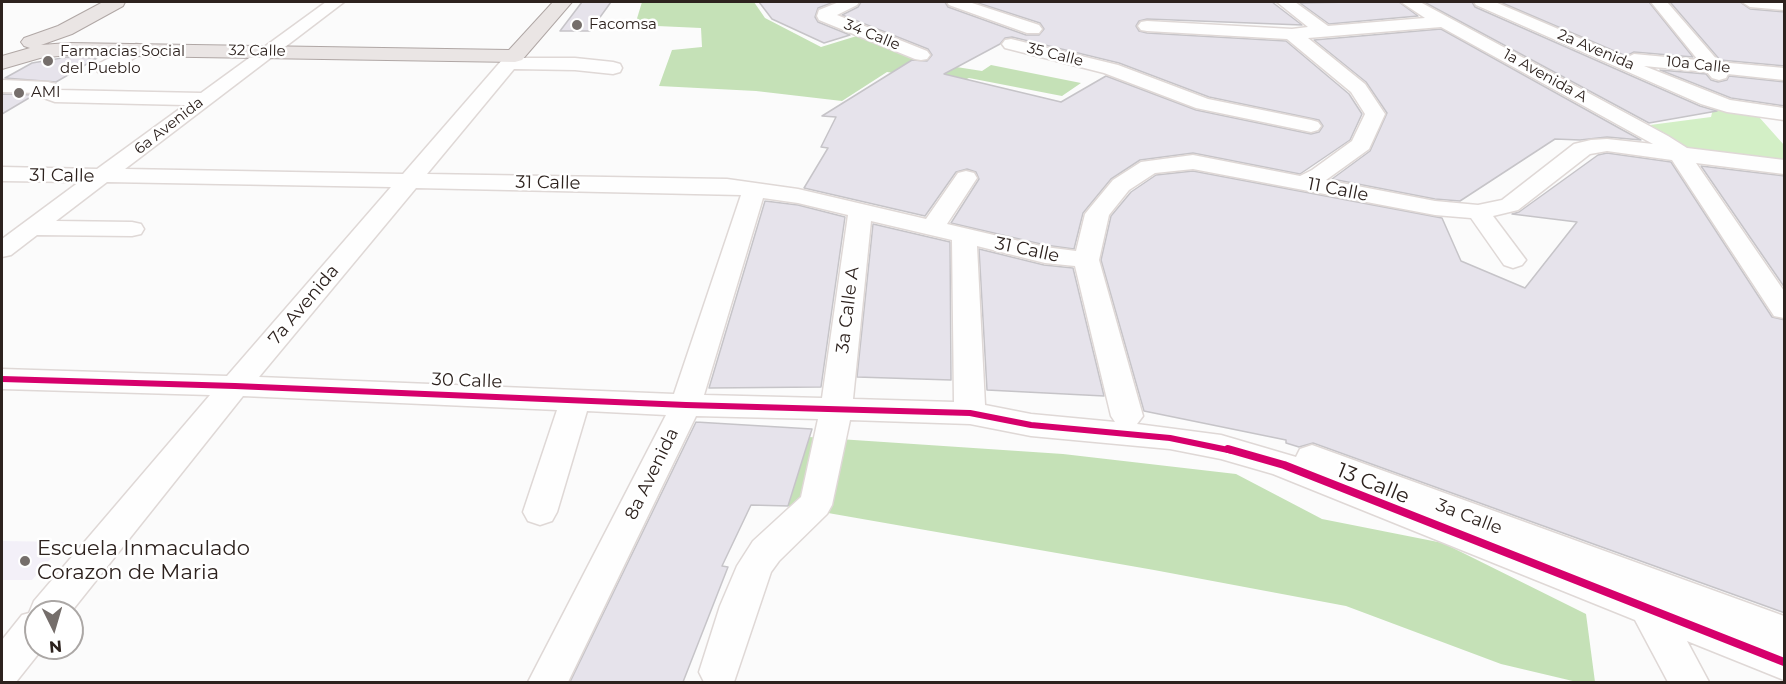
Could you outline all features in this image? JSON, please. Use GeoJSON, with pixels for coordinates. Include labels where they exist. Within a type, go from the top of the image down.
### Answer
{"type":"FeatureCollection","features":[{"type":"Feature","properties":{"kind":"main road"},"geometry":{"type":"LineString","coordinates":[[2,47],[43,39],[116,2]]}},
{"type":"Feature","properties":{"kind":"main road","name":"7a Avenida"},"geometry":{"type":"LineString","coordinates":[[512,59],[563,2]]}},
{"type":"Feature","properties":{"kind":"main road"},"geometry":{"type":"LineString","coordinates":[[74,25],[65,34],[64,40],[88,49]]}},
{"type":"Feature","properties":{"kind":"main road","name":"32 Calle"},"geometry":{"type":"LineString","coordinates":[[2,63],[48,50],[88,49],[267,51],[512,59]]}},
{"type":"Feature","properties":{"kind":"street","name":"6a Avenida"},"geometry":{"type":"LineString","coordinates":[[2,250],[104,177],[203,99],[336,2]]}},
{"type":"Feature","properties":{"kind":"street","name":"34 Calle"},"geometry":{"type":"LineString","coordinates":[[851,2],[825,16],[921,55]]}},
{"type":"Feature","properties":{"kind":"street","name":"35 Calle"},"geometry":{"type":"LineString","coordinates":[[955,2],[1033,29],[1011,43],[1012,45],[1111,69],[1203,104],[1311,126]]}},
{"type":"Feature","properties":{"kind":"street"},"geometry":{"type":"LineString","coordinates":[[991,14],[1009,2]]}},
{"type":"Feature","properties":{"kind":"street"},"geometry":{"type":"LineString","coordinates":[[1285,2],[1324,31]]}},
{"type":"Feature","properties":{"kind":"street","name":"1a Avenida A"},"geometry":{"type":"LineString","coordinates":[[1409,2],[1463,10],[1678,153]]}},
{"type":"Feature","properties":{"kind":"street"},"geometry":{"type":"LineString","coordinates":[[1659,2],[1747,109]]}},
{"type":"Feature","properties":{"kind":"street"},"geometry":{"type":"LineString","coordinates":[[1750,2],[1785,5]]}},
{"type":"Feature","properties":{"kind":"street"},"geometry":{"type":"LineString","coordinates":[[1147,26],[1292,34],[1463,10]]}},
{"type":"Feature","properties":{"kind":"street","name":"2a Avenida"},"geometry":{"type":"LineString","coordinates":[[1463,10],[1611,56],[1708,100],[1747,109],[1785,114]]}},
{"type":"Feature","properties":{"kind":"street"},"geometry":{"type":"LineString","coordinates":[[1292,34],[1358,88],[1375,114],[1360,144],[1320,175],[1302,183]]}},
{"type":"Feature","properties":{"kind":"street"},"geometry":{"type":"LineString","coordinates":[[105,68],[136,49]]}},
{"type":"Feature","properties":{"kind":"street","name":"10a Calle"},"geometry":{"type":"LineString","coordinates":[[1611,56],[1785,75]]}},
{"type":"Feature","properties":{"kind":"street"},"geometry":{"type":"LineString","coordinates":[[512,59],[614,68]]}},
{"type":"Feature","properties":{"kind":"street","name":"7a Avenida"},"geometry":{"type":"LineString","coordinates":[[58,600],[235,386],[512,59]]}},
{"type":"Feature","properties":{"kind":"street"},"geometry":{"type":"LineString","coordinates":[[2,86],[48,88],[48,93],[55,96],[203,99]]}},
{"type":"Feature","properties":{"kind":"street","name":"11 Calle"},"geometry":{"type":"LineString","coordinates":[[1127,416],[1086,260],[1097,214],[1121,185],[1149,167],[1193,162],[1435,208],[1478,212],[1510,205],[1559,165],[1591,146],[1607,145],[1785,167]]}},
{"type":"Feature","properties":{"kind":"street"},"geometry":{"type":"LineString","coordinates":[[1678,153],[1785,310]]}},
{"type":"Feature","properties":{"kind":"street","name":"31 Calle"},"geometry":{"type":"LineString","coordinates":[[2,174],[754,189],[860,211],[1045,255],[1086,260]]}},
{"type":"Feature","properties":{"kind":"street"},"geometry":{"type":"LineString","coordinates":[[932,228],[966,178]]}},
{"type":"Feature","properties":{"kind":"street","name":"8a Avenida"},"geometry":{"type":"LineString","coordinates":[[548,682],[686,405],[754,189]]}},
{"type":"Feature","properties":{"kind":"street","name":"3a Calle A"},"geometry":{"type":"LineString","coordinates":[[719,672],[739,606],[755,566],[766,551],[816,505],[836,410],[860,211]]}},
{"type":"Feature","properties":{"kind":"street"},"geometry":{"type":"LineString","coordinates":[[1478,212],[1513,261]]}},
{"type":"Feature","properties":{"kind":"street"},"geometry":{"type":"LineString","coordinates":[[32,228],[132,229]]}},
{"type":"Feature","properties":{"kind":"street"},"geometry":{"type":"LineString","coordinates":[[964,236],[970,413],[1029,411],[1127,416],[1188,424],[1264,439],[1363,487]]}},
{"type":"Feature","properties":{"kind":"street","name":"30 Calle"},"geometry":{"type":"LineString","coordinates":[[2,379],[930,412]]}},
{"type":"Feature","properties":{"kind":"street"},"geometry":{"type":"LineString","coordinates":[[540,512],[574,400]]}},
{"type":"Feature","properties":{"kind":"street","name":"13 Calle"},"geometry":{"type":"LineString","coordinates":[[930,412],[970,413],[1031,426],[1170,438],[1221,447],[1363,487],[1639,593],[1785,662]]}},
{"type":"Feature","properties":{"kind":"street"},"geometry":{"type":"LineString","coordinates":[[1639,593],[1785,633]]}},
{"type":"Feature","properties":{"kind":"street"},"geometry":{"type":"LineString","coordinates":[[1639,593],[1689,682]]}},
{"type":"Feature","properties":{"kind":"street"},"geometry":{"type":"LineString","coordinates":[[2,669],[24,642]]}},
{"type":"Feature","properties":{"kind":"shaded area","name":"Escuela Inmaculado Corazon de Maria"},"geometry":{"type":"Polygon","coordinates":[[[2,541],[65,542],[32,580],[2,580],[2,541]]]}},
{"type":"Feature","properties":{"kind":"green space"},"geometry":{"type":"Polygon","coordinates":[[[642,2],[754,2],[765,18],[821,47],[860,35],[950,66],[982,71],[991,65],[1081,83],[1062,96],[969,78],[958,83],[887,72],[842,101],[756,91],[659,86],[672,50],[702,47],[701,28],[635,25],[642,2]]]}},
{"type":"Feature","properties":{"kind":"green space"},"geometry":{"type":"Polygon","coordinates":[[[1713,109],[1759,117],[1784,145],[1784,164],[1686,152],[1678,141],[1650,125],[1711,117],[1713,109]]]}},
{"type":"Feature","properties":{"kind":"green space"},"geometry":{"type":"Polygon","coordinates":[[[809,437],[1063,454],[1236,474],[1322,519],[1443,543],[1586,614],[1595,682],[1577,682],[1501,664],[1346,606],[788,506],[809,437]]]}},
{"type":"Feature","properties":{"kind":"building"},"geometry":{"type":"Polygon","coordinates":[[[582,2],[611,2],[590,31],[560,31],[582,2]]]}},
{"type":"Feature","properties":{"kind":"building"},"geometry":{"type":"Polygon","coordinates":[[[759,2],[834,2],[818,8],[815,17],[818,22],[850,35],[824,43],[772,19],[759,2]]]}},
{"type":"Feature","properties":{"kind":"building"},"geometry":{"type":"Polygon","coordinates":[[[861,2],[945,2],[948,7],[1026,35],[1039,35],[1044,29],[1040,23],[975,2],[1272,2],[1302,25],[1147,19],[1139,21],[1136,26],[1139,31],[1147,33],[1286,41],[1349,94],[1362,114],[1350,140],[1300,174],[1193,153],[1140,160],[1111,179],[1083,213],[1074,249],[1045,245],[951,223],[979,179],[976,172],[967,169],[956,172],[925,216],[804,188],[828,148],[821,147],[836,117],[822,116],[912,60],[927,61],[932,55],[928,49],[842,15],[858,7],[861,2]],[[1012,37],[1005,38],[1000,44],[944,74],[1061,102],[1106,76],[1196,110],[1311,134],[1319,132],[1323,126],[1319,120],[1209,97],[1119,63],[1012,37]]]}},
{"type":"Feature","properties":{"kind":"building"},"geometry":{"type":"Polygon","coordinates":[[[1399,2],[1418,16],[1329,24],[1300,3],[1399,2]]]}},
{"type":"Feature","properties":{"kind":"building"},"geometry":{"type":"Polygon","coordinates":[[[1424,2],[1472,2],[1475,7],[1700,106],[1717,111],[1649,123],[1424,2]]]}},
{"type":"Feature","properties":{"kind":"building"},"geometry":{"type":"Polygon","coordinates":[[[1500,2],[1649,2],[1693,57],[1634,52],[1626,56],[1500,2]]]}},
{"type":"Feature","properties":{"kind":"building"},"geometry":{"type":"Polygon","coordinates":[[[1670,2],[1740,2],[1750,9],[1785,12],[1785,66],[1720,60],[1670,2]]]}},
{"type":"Feature","properties":{"kind":"building"},"geometry":{"type":"Polygon","coordinates":[[[1441,29],[1641,140],[1607,137],[1580,140],[1555,139],[1460,201],[1435,199],[1332,179],[1370,151],[1387,113],[1366,82],[1314,40],[1441,29]]]}},
{"type":"Feature","properties":{"kind":"building"},"geometry":{"type":"Polygon","coordinates":[[[68,57],[97,58],[56,82],[5,78],[32,63],[68,57]]]}},
{"type":"Feature","properties":{"kind":"building"},"geometry":{"type":"Polygon","coordinates":[[[1660,70],[1706,74],[1711,80],[1718,82],[1727,80],[1729,76],[1785,82],[1785,106],[1731,98],[1660,70]]]}},
{"type":"Feature","properties":{"kind":"building"},"geometry":{"type":"Polygon","coordinates":[[[2,94],[34,95],[2,114],[2,94]]]}},
{"type":"Feature","properties":{"kind":"building"},"geometry":{"type":"Polygon","coordinates":[[[1607,153],[1671,162],[1772,317],[1785,320],[1785,613],[1313,443],[1299,447],[1286,443],[1286,440],[1144,411],[1101,260],[1111,216],[1131,192],[1156,175],[1193,171],[1442,218],[1461,261],[1525,288],[1577,222],[1512,214],[1519,212],[1598,155],[1607,153]]]}},
{"type":"Feature","properties":{"kind":"building"},"geometry":{"type":"Polygon","coordinates":[[[1701,166],[1785,176],[1785,288],[1701,166]]]}},
{"type":"Feature","properties":{"kind":"building"},"geometry":{"type":"Polygon","coordinates":[[[765,201],[798,205],[845,217],[821,387],[709,388],[765,201]]]}},
{"type":"Feature","properties":{"kind":"building"},"geometry":{"type":"Polygon","coordinates":[[[873,224],[950,242],[951,380],[857,377],[873,224]]]}},
{"type":"Feature","properties":{"kind":"building"},"geometry":{"type":"Polygon","coordinates":[[[979,249],[1044,265],[1073,268],[1104,396],[987,390],[979,249]]]}},
{"type":"Feature","properties":{"kind":"building"},"geometry":{"type":"Polygon","coordinates":[[[696,422],[812,429],[788,506],[751,505],[722,566],[728,567],[683,682],[570,682],[696,422]]]}},
{"type":"Feature","properties":{"kind":"cycle path","name":"3a Calle"},"geometry":{"type":"LineString","coordinates":[[2,379],[235,386],[686,405],[970,413],[1031,425],[1170,438],[1221,447],[1284,465],[1784,662]]}},
{"type":"Feature","properties":{"kind":"place","name":"Facomsa"},"geometry":{"type":"Point","coordinates":[577,25]}},
{"type":"Feature","properties":{"kind":"place","name":"Farmacias Social del Pueblo"},"geometry":{"type":"Point","coordinates":[48,61]}},
{"type":"Feature","properties":{"kind":"place","name":"AMI"},"geometry":{"type":"Point","coordinates":[19,93]}},
{"type":"Feature","properties":{"kind":"place","name":"Escuela Inmaculado Corazon de Maria"},"geometry":{"type":"Point","coordinates":[25,561]}}]}
